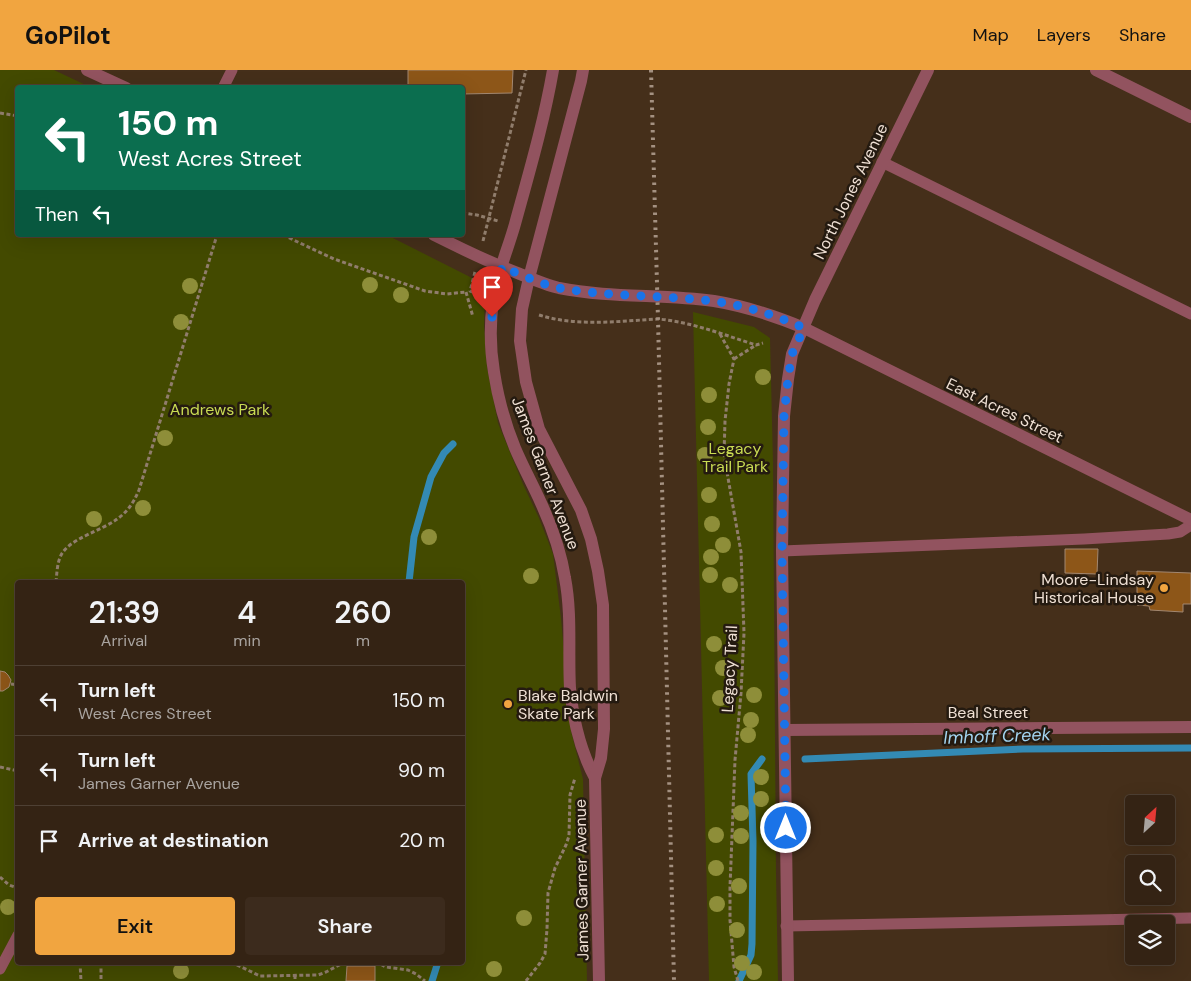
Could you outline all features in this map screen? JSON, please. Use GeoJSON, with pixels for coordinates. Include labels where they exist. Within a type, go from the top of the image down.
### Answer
{"type":"FeatureCollection","features":[{"type":"Feature","properties":{"kind":"street"},"geometry":{"type":"LineString","coordinates":[[87,70],[120,85]]}},
{"type":"Feature","properties":{"kind":"street","name":"James Garner Avenue"},"geometry":{"type":"LineString","coordinates":[[552,70],[548,98],[515,226],[493,300],[491,334],[494,371],[503,414],[557,544],[566,579],[570,689],[577,731],[586,760],[596,778]]}},
{"type":"Feature","properties":{"kind":"street","name":"James Garner Avenue"},"geometry":{"type":"LineString","coordinates":[[583,70],[529,278],[522,309],[520,341],[526,382],[539,429],[581,510],[591,539],[603,605],[604,729],[602,758],[596,778],[599,981]]}},
{"type":"Feature","properties":{"kind":"street","name":"North Jones Avenue"},"geometry":{"type":"LineString","coordinates":[[788,981],[782,551],[784,416],[788,379],[792,354],[815,300],[928,70]]}},
{"type":"Feature","properties":{"kind":"street"},"geometry":{"type":"LineString","coordinates":[[1096,70],[1191,117]]}},
{"type":"Feature","properties":{"kind":"street","name":"East Acres Street"},"geometry":{"type":"LineString","coordinates":[[438,237],[502,267],[558,288],[714,302],[744,307],[777,317],[804,328],[1191,520]]}},
{"type":"Feature","properties":{"kind":"street","name":"Beal Street"},"geometry":{"type":"LineString","coordinates":[[785,730],[1191,727]]}},
{"type":"Feature","properties":{"kind":"lane"},"geometry":{"type":"LineString","coordinates":[[224,85],[232,70]]}},
{"type":"Feature","properties":{"kind":"lane"},"geometry":{"type":"LineString","coordinates":[[882,162],[1191,314]]}},
{"type":"Feature","properties":{"kind":"lane"},"geometry":{"type":"LineString","coordinates":[[782,551],[1168,534],[1180,532],[1191,525]]}},
{"type":"Feature","properties":{"kind":"lane"},"geometry":{"type":"LineString","coordinates":[[786,926],[1191,918]]}},
{"type":"Feature","properties":{"kind":"lane"},"geometry":{"type":"LineString","coordinates":[[0,968],[15,940]]}},
{"type":"Feature","properties":{"kind":"path"},"geometry":{"type":"LineString","coordinates":[[486,228],[526,70]]}},
{"type":"Feature","properties":{"kind":"path"},"geometry":{"type":"LineString","coordinates":[[0,113],[15,116]]}},
{"type":"Feature","properties":{"kind":"path"},"geometry":{"type":"LineString","coordinates":[[465,213],[498,221]]}},
{"type":"Feature","properties":{"kind":"path"},"geometry":{"type":"LineString","coordinates":[[56,580],[60,558],[63,552],[77,540],[120,518],[135,501],[140,490],[216,237]]}},
{"type":"Feature","properties":{"kind":"path"},"geometry":{"type":"LineString","coordinates":[[287,237],[334,259],[425,291],[447,294],[468,291],[482,295]]}},
{"type":"Feature","properties":{"kind":"path"},"geometry":{"type":"LineString","coordinates":[[474,278],[468,291],[474,320]]}},
{"type":"Feature","properties":{"kind":"path"},"geometry":{"type":"LineString","coordinates":[[542,316],[569,321],[592,322],[664,319],[756,345]]}},
{"type":"Feature","properties":{"kind":"path"},"geometry":{"type":"LineString","coordinates":[[720,334],[734,359],[756,345],[763,343]]}},
{"type":"Feature","properties":{"kind":"path","name":"Legacy Trail"},"geometry":{"type":"LineString","coordinates":[[734,359],[725,421],[724,455],[741,552],[744,633],[735,760],[730,887],[730,920],[734,967],[738,981]]}},
{"type":"Feature","properties":{"kind":"path"},"geometry":{"type":"LineString","coordinates":[[11,684],[15,685]]}},
{"type":"Feature","properties":{"kind":"path"},"geometry":{"type":"LineString","coordinates":[[0,767],[15,770]]}},
{"type":"Feature","properties":{"kind":"path"},"geometry":{"type":"LineString","coordinates":[[526,981],[545,954],[548,893],[555,868],[569,836],[570,795],[576,775]]}},
{"type":"Feature","properties":{"kind":"path"},"geometry":{"type":"LineString","coordinates":[[0,878],[15,887]]}},
{"type":"Feature","properties":{"kind":"path"},"geometry":{"type":"LineString","coordinates":[[80,965],[81,981]]}},
{"type":"Feature","properties":{"kind":"path"},"geometry":{"type":"LineString","coordinates":[[101,965],[102,981]]}},
{"type":"Feature","properties":{"kind":"path"},"geometry":{"type":"LineString","coordinates":[[237,965],[260,976],[318,975],[339,965]]}},
{"type":"Feature","properties":{"kind":"path"},"geometry":{"type":"LineString","coordinates":[[382,965],[386,968],[408,970],[425,981]]}},
{"type":"Feature","properties":{"kind":"path"},"geometry":{"type":"LineString","coordinates":[[295,975],[295,981]]}},
{"type":"Feature","properties":{"kind":"green space","name":"Andrews Park"},"geometry":{"type":"Polygon","coordinates":[[[0,70],[54,70],[86,85],[15,85],[15,237],[391,237],[480,282],[485,291],[484,326],[487,367],[498,423],[553,554],[571,731],[583,779],[587,981],[0,981],[0,70]]]}},
{"type":"Feature","properties":{"kind":"green space","name":"Legacy Trail Park"},"geometry":{"type":"Polygon","coordinates":[[[693,312],[754,327],[770,338],[778,981],[709,981],[693,312]]]}},
{"type":"Feature","properties":{"kind":"building"},"geometry":{"type":"Polygon","coordinates":[[[408,70],[513,70],[512,93],[465,94],[465,85],[408,85],[408,70]]]}},
{"type":"Feature","properties":{"kind":"building"},"geometry":{"type":"Polygon","coordinates":[[[1065,549],[1098,549],[1097,574],[1065,573],[1065,549]]]}},
{"type":"Feature","properties":{"kind":"building","name":"Moore-Lindsay Historical House"},"geometry":{"type":"Polygon","coordinates":[[[1137,571],[1191,573],[1191,604],[1183,604],[1183,612],[1150,610],[1149,606],[1137,605],[1137,571]]]}},
{"type":"Feature","properties":{"kind":"building"},"geometry":{"type":"Polygon","coordinates":[[[0,671],[5,672],[11,680],[9,687],[3,691],[0,691],[0,671]]]}},
{"type":"Feature","properties":{"kind":"building"},"geometry":{"type":"Polygon","coordinates":[[[347,966],[375,966],[375,981],[346,981],[347,966]]]}},
{"type":"Feature","properties":{"kind":"waterway"},"geometry":{"type":"LineString","coordinates":[[409,580],[414,537],[431,477],[444,453],[453,444]]}},
{"type":"Feature","properties":{"kind":"waterway","name":"Imhoff Creek"},"geometry":{"type":"LineString","coordinates":[[805,759],[1023,749],[1191,748]]}},
{"type":"Feature","properties":{"kind":"waterway","name":"Imhoff Creek"},"geometry":{"type":"LineString","coordinates":[[739,981],[751,955],[752,944],[753,841],[751,774],[762,759]]}},
{"type":"Feature","properties":{"kind":"waterway"},"geometry":{"type":"LineString","coordinates":[[432,981],[437,965]]}},
{"type":"Feature","properties":{"kind":"railway"},"geometry":{"type":"LineString","coordinates":[[651,70],[674,981]]}},
{"type":"Feature","properties":{"kind":"place","name":"Moore-Lindsay Historical House"},"geometry":{"type":"Point","coordinates":[1164,588]}},
{"type":"Feature","properties":{"kind":"place","name":"Blake Baldwin Skate Park"},"geometry":{"type":"Point","coordinates":[508,704]}},
{"type":"Feature","properties":{"kind":"route"},"geometry":{"type":"LineString","coordinates":[[492,317],[493,300],[502,267],[558,288],[714,302],[744,307],[804,328],[792,354],[784,416],[782,551],[786,828]]}}]}
